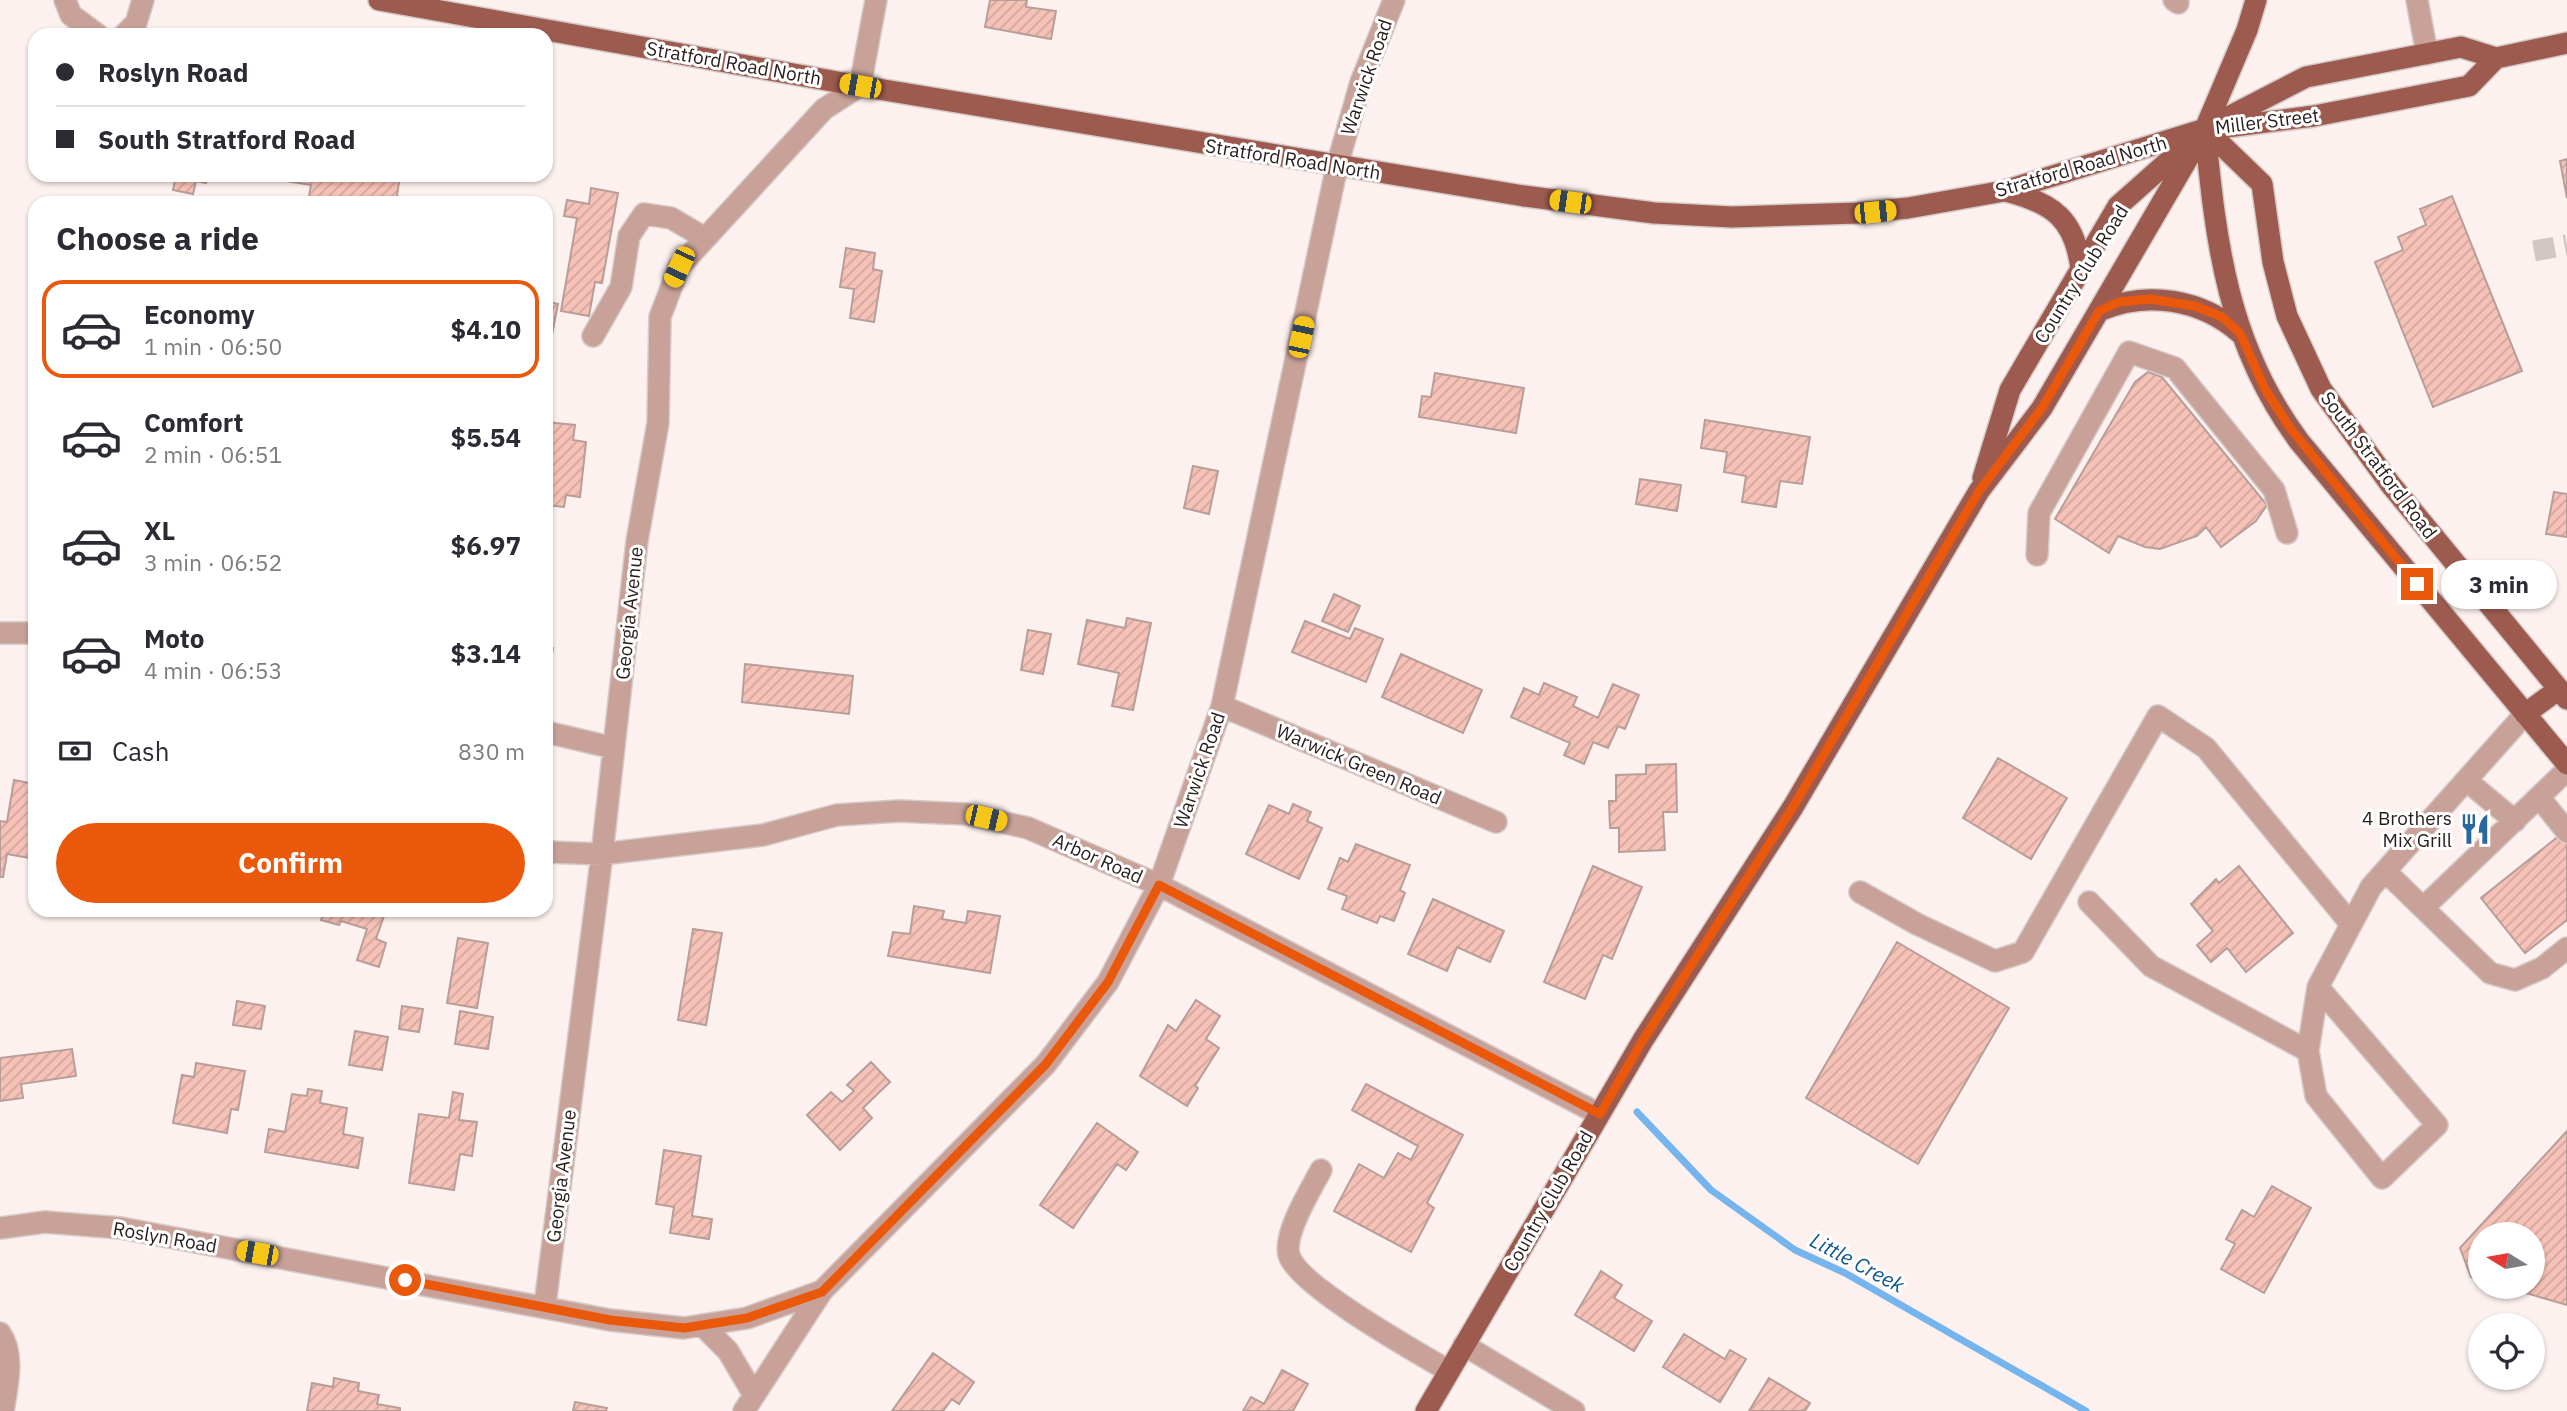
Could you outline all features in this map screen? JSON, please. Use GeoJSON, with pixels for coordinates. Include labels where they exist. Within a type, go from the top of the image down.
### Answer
{"type":"FeatureCollection","features":[{"type":"Feature","properties":{"kind":"main road","name":"Stratford Road North"},"geometry":{"type":"LineString","coordinates":[[379,0],[536,28]]}},
{"type":"Feature","properties":{"kind":"main road"},"geometry":{"type":"LineString","coordinates":[[2256,0],[2247,30],[2205,129],[2223,273],[2240,333],[2265,389],[2299,441],[2567,764]]}},
{"type":"Feature","properties":{"kind":"main road","name":"Stratford Road North"},"geometry":{"type":"LineString","coordinates":[[553,31],[1337,166],[1593,206],[1708,216],[1858,213],[1908,208],[2004,191],[2205,129]]}},
{"type":"Feature","properties":{"kind":"main road","name":"Miller Street"},"geometry":{"type":"LineString","coordinates":[[2205,129],[2306,77],[2461,47],[2496,58],[2567,43]]}},
{"type":"Feature","properties":{"kind":"main road","name":"Miller Street"},"geometry":{"type":"LineString","coordinates":[[2205,129],[2314,116],[2469,86],[2496,58]]}},
{"type":"Feature","properties":{"kind":"main road","name":"Country Club Road"},"geometry":{"type":"LineString","coordinates":[[1979,491],[2010,390],[2118,206],[2205,129]]}},
{"type":"Feature","properties":{"kind":"main road","name":"Country Club Road"},"geometry":{"type":"LineString","coordinates":[[1426,1411],[1643,1040],[1793,807],[1979,491],[2042,408],[2205,129]]}},
{"type":"Feature","properties":{"kind":"main road","name":"South Stratford Road"},"geometry":{"type":"LineString","coordinates":[[2205,129],[2262,184],[2273,262],[2287,316],[2321,389],[2391,485],[2564,690]]}},
{"type":"Feature","properties":{"kind":"main road"},"geometry":{"type":"LineString","coordinates":[[2004,191],[2033,198],[2064,219],[2074,235],[2081,269]]}},
{"type":"Feature","properties":{"kind":"main road"},"geometry":{"type":"LineString","coordinates":[[2099,311],[2135,299],[2195,306],[2222,317],[2240,333]]}},
{"type":"Feature","properties":{"kind":"main road"},"geometry":{"type":"LineString","coordinates":[[2525,714],[2564,690]]}},
{"type":"Feature","properties":{"kind":"street"},"geometry":{"type":"LineString","coordinates":[[65,0],[71,15],[89,28]]}},
{"type":"Feature","properties":{"kind":"street"},"geometry":{"type":"LineString","coordinates":[[131,28],[136,23],[143,0]]}},
{"type":"Feature","properties":{"kind":"street"},"geometry":{"type":"LineString","coordinates":[[860,86],[876,0]]}},
{"type":"Feature","properties":{"kind":"street","name":"Warwick Road"},"geometry":{"type":"LineString","coordinates":[[749,1403],[822,1292],[1046,1064],[1108,982],[1159,885],[1222,706],[1337,166],[1361,82],[1394,0]]}},
{"type":"Feature","properties":{"kind":"street"},"geometry":{"type":"LineString","coordinates":[[2417,0],[2427,54]]}},
{"type":"Feature","properties":{"kind":"street","name":"Georgia Avenue"},"geometry":{"type":"LineString","coordinates":[[545,1305],[602,854],[637,541],[658,423],[660,317],[679,267],[824,109],[860,86]]}},
{"type":"Feature","properties":{"kind":"street"},"geometry":{"type":"LineString","coordinates":[[593,336],[621,287],[629,236],[644,214],[671,219],[705,238]]}},
{"type":"Feature","properties":{"kind":"street"},"geometry":{"type":"LineString","coordinates":[[2037,555],[2039,513],[2129,352],[2175,368],[2274,489],[2287,533]]}},
{"type":"Feature","properties":{"kind":"street"},"geometry":{"type":"LineString","coordinates":[[0,633],[28,633]]}},
{"type":"Feature","properties":{"kind":"street","name":"Warwick Green Road"},"geometry":{"type":"LineString","coordinates":[[1222,706],[1496,822]]}},
{"type":"Feature","properties":{"kind":"street"},"geometry":{"type":"LineString","coordinates":[[2318,987],[2437,1125],[2382,1178],[2316,1096],[2308,1051],[2318,987],[2371,887],[2525,714]]}},
{"type":"Feature","properties":{"kind":"street"},"geometry":{"type":"LineString","coordinates":[[1860,892],[1917,924],[1995,961],[2023,951],[2158,716],[2206,748],[2350,923]]}},
{"type":"Feature","properties":{"kind":"street"},"geometry":{"type":"LineString","coordinates":[[553,734],[614,748]]}},
{"type":"Feature","properties":{"kind":"street"},"geometry":{"type":"LineString","coordinates":[[2423,908],[2567,771]]}},
{"type":"Feature","properties":{"kind":"street"},"geometry":{"type":"LineString","coordinates":[[2467,781],[2515,821]]}},
{"type":"Feature","properties":{"kind":"street"},"geometry":{"type":"LineString","coordinates":[[2539,797],[2567,832]]}},
{"type":"Feature","properties":{"kind":"street","name":"Arbor Road"},"geometry":{"type":"LineString","coordinates":[[553,852],[602,854],[763,835],[837,815],[899,811],[966,814],[1028,828],[1159,885],[1600,1114]]}},
{"type":"Feature","properties":{"kind":"street"},"geometry":{"type":"LineString","coordinates":[[2385,871],[2490,973],[2515,979],[2542,968],[2567,948]]}},
{"type":"Feature","properties":{"kind":"street"},"geometry":{"type":"LineString","coordinates":[[2089,902],[2151,966],[2308,1051]]}},
{"type":"Feature","properties":{"kind":"street"},"geometry":{"type":"LineString","coordinates":[[1321,1170],[1289,1237],[1288,1254],[1297,1270],[1322,1290],[1449,1371]]}},
{"type":"Feature","properties":{"kind":"street","name":"Roslyn Road"},"geometry":{"type":"LineString","coordinates":[[0,1228],[45,1222],[121,1228],[545,1305],[610,1320],[684,1328],[747,1318],[822,1292]]}},
{"type":"Feature","properties":{"kind":"street"},"geometry":{"type":"LineString","coordinates":[[702,1325],[728,1351],[749,1403]]}},
{"type":"Feature","properties":{"kind":"street"},"geometry":{"type":"LineString","coordinates":[[0,1333],[7,1343],[8,1380],[3,1411]]}},
{"type":"Feature","properties":{"kind":"street"},"geometry":{"type":"LineString","coordinates":[[1464,1345],[1574,1411]]}},
{"type":"Feature","properties":{"kind":"building"},"geometry":{"type":"Polygon","coordinates":[[[990,0],[1027,0],[1026,7],[1056,11],[1051,39],[985,27],[990,0]]]}},
{"type":"Feature","properties":{"kind":"building"},"geometry":{"type":"Polygon","coordinates":[[[2567,159],[2567,198],[2560,161],[2567,159]]]}},
{"type":"Feature","properties":{"kind":"building"},"geometry":{"type":"Polygon","coordinates":[[[175,182],[196,182],[193,194],[173,190],[175,182]]]}},
{"type":"Feature","properties":{"kind":"building"},"geometry":{"type":"Polygon","coordinates":[[[292,182],[399,182],[397,196],[309,196],[311,185],[292,182]]]}},
{"type":"Feature","properties":{"kind":"building"},"geometry":{"type":"Polygon","coordinates":[[[591,188],[618,193],[602,283],[595,282],[589,316],[561,311],[577,218],[564,216],[567,200],[589,204],[591,188]]]}},
{"type":"Feature","properties":{"kind":"building"},"geometry":{"type":"Polygon","coordinates":[[[2452,196],[2522,371],[2433,407],[2375,262],[2403,250],[2398,237],[2426,225],[2420,209],[2452,196]]]}},
{"type":"Feature","properties":{"kind":"building"},"geometry":{"type":"Polygon","coordinates":[[[846,248],[875,253],[873,269],[882,271],[874,322],[850,318],[854,289],[840,287],[846,248]]]}},
{"type":"Feature","properties":{"kind":"building"},"geometry":{"type":"Polygon","coordinates":[[[553,303],[558,304],[553,330],[553,303]]]}},
{"type":"Feature","properties":{"kind":"building"},"geometry":{"type":"Polygon","coordinates":[[[2148,372],[2162,377],[2267,505],[2256,521],[2221,547],[2206,527],[2197,536],[2160,549],[2145,547],[2118,536],[2109,553],[2055,519],[2135,382],[2148,372]]]}},
{"type":"Feature","properties":{"kind":"building"},"geometry":{"type":"Polygon","coordinates":[[[1435,373],[1524,388],[1516,433],[1419,417],[1422,396],[1431,397],[1435,373]]]}},
{"type":"Feature","properties":{"kind":"building"},"geometry":{"type":"Polygon","coordinates":[[[1705,420],[1810,437],[1802,484],[1780,481],[1776,507],[1742,502],[1746,476],[1724,472],[1727,452],[1701,448],[1705,420]]]}},
{"type":"Feature","properties":{"kind":"building"},"geometry":{"type":"Polygon","coordinates":[[[553,423],[575,425],[573,440],[586,442],[580,497],[566,495],[564,507],[553,506],[553,423]]]}},
{"type":"Feature","properties":{"kind":"building"},"geometry":{"type":"Polygon","coordinates":[[[1193,466],[1218,471],[1209,514],[1184,508],[1193,466]]]}},
{"type":"Feature","properties":{"kind":"building"},"geometry":{"type":"Polygon","coordinates":[[[1640,479],[1681,485],[1677,511],[1636,504],[1640,479]]]}},
{"type":"Feature","properties":{"kind":"building"},"geometry":{"type":"Polygon","coordinates":[[[2554,492],[2567,494],[2567,537],[2546,534],[2554,492]]]}},
{"type":"Feature","properties":{"kind":"building"},"geometry":{"type":"Polygon","coordinates":[[[1334,594],[1360,606],[1348,632],[1322,621],[1334,594]]]}},
{"type":"Feature","properties":{"kind":"building"},"geometry":{"type":"Polygon","coordinates":[[[1127,618],[1151,623],[1133,710],[1112,706],[1119,673],[1078,664],[1087,620],[1125,628],[1127,618]]]}},
{"type":"Feature","properties":{"kind":"building"},"geometry":{"type":"Polygon","coordinates":[[[1305,621],[1350,639],[1355,628],[1383,639],[1366,682],[1292,652],[1305,621]]]}},
{"type":"Feature","properties":{"kind":"building"},"geometry":{"type":"Polygon","coordinates":[[[1028,630],[1051,634],[1043,674],[1021,670],[1028,630]]]}},
{"type":"Feature","properties":{"kind":"building"},"geometry":{"type":"Polygon","coordinates":[[[1401,654],[1482,690],[1463,733],[1382,697],[1401,654]]]}},
{"type":"Feature","properties":{"kind":"building"},"geometry":{"type":"Polygon","coordinates":[[[745,664],[853,676],[849,714],[742,702],[745,664]]]}},
{"type":"Feature","properties":{"kind":"building"},"geometry":{"type":"Polygon","coordinates":[[[1544,683],[1577,697],[1573,706],[1598,718],[1613,684],[1639,695],[1625,729],[1618,726],[1608,748],[1593,742],[1584,764],[1564,755],[1570,743],[1511,717],[1524,688],[1539,695],[1544,683]]]}},
{"type":"Feature","properties":{"kind":"building"},"geometry":{"type":"Polygon","coordinates":[[[1998,758],[2067,798],[2031,859],[1963,818],[1998,758]]]}},
{"type":"Feature","properties":{"kind":"building"},"geometry":{"type":"Polygon","coordinates":[[[1676,764],[1677,812],[1663,812],[1665,850],[1619,852],[1619,828],[1610,828],[1609,801],[1616,801],[1616,775],[1646,774],[1646,765],[1676,764]]]}},
{"type":"Feature","properties":{"kind":"building"},"geometry":{"type":"Polygon","coordinates":[[[14,780],[28,783],[28,858],[7,854],[3,877],[0,877],[0,821],[7,822],[14,780]]]}},
{"type":"Feature","properties":{"kind":"building"},"geometry":{"type":"Polygon","coordinates":[[[1293,804],[1311,812],[1307,821],[1322,828],[1299,879],[1246,854],[1269,805],[1289,814],[1293,804]]]}},
{"type":"Feature","properties":{"kind":"building"},"geometry":{"type":"Polygon","coordinates":[[[2560,835],[2567,844],[2567,920],[2525,953],[2481,898],[2560,835]]]}},
{"type":"Feature","properties":{"kind":"building"},"geometry":{"type":"Polygon","coordinates":[[[1356,844],[1410,865],[1400,890],[1405,893],[1394,921],[1380,916],[1377,923],[1342,909],[1347,896],[1328,889],[1340,858],[1348,862],[1356,844]]]}},
{"type":"Feature","properties":{"kind":"building"},"geometry":{"type":"Polygon","coordinates":[[[1593,866],[1642,887],[1612,959],[1603,955],[1585,999],[1544,982],[1593,866]]]}},
{"type":"Feature","properties":{"kind":"building"},"geometry":{"type":"Polygon","coordinates":[[[2239,866],[2293,933],[2246,972],[2227,948],[2211,962],[2197,945],[2213,931],[2191,904],[2216,879],[2219,883],[2239,866]]]}},
{"type":"Feature","properties":{"kind":"building"},"geometry":{"type":"Polygon","coordinates":[[[1433,899],[1504,931],[1490,962],[1457,947],[1447,971],[1408,954],[1433,899]]]}},
{"type":"Feature","properties":{"kind":"building"},"geometry":{"type":"Polygon","coordinates":[[[914,906],[944,911],[942,919],[966,923],[968,911],[1000,916],[990,973],[888,956],[893,932],[910,934],[914,906]]]}},
{"type":"Feature","properties":{"kind":"building"},"geometry":{"type":"Polygon","coordinates":[[[322,917],[384,917],[376,939],[386,943],[379,967],[357,960],[367,929],[341,921],[339,925],[321,920],[322,917]]]}},
{"type":"Feature","properties":{"kind":"building"},"geometry":{"type":"Polygon","coordinates":[[[693,929],[722,933],[706,1025],[678,1020],[693,929]]]}},
{"type":"Feature","properties":{"kind":"building"},"geometry":{"type":"Polygon","coordinates":[[[458,938],[488,943],[477,1008],[447,1003],[458,938]]]}},
{"type":"Feature","properties":{"kind":"building"},"geometry":{"type":"Polygon","coordinates":[[[1897,942],[2009,1008],[1918,1164],[1806,1098],[1897,942]]]}},
{"type":"Feature","properties":{"kind":"building"},"geometry":{"type":"Polygon","coordinates":[[[1196,1000],[1220,1016],[1206,1039],[1219,1048],[1195,1086],[1198,1088],[1187,1106],[1140,1076],[1168,1025],[1176,1031],[1196,1000]]]}},
{"type":"Feature","properties":{"kind":"building"},"geometry":{"type":"Polygon","coordinates":[[[237,1001],[265,1006],[261,1029],[233,1025],[237,1001]]]}},
{"type":"Feature","properties":{"kind":"building"},"geometry":{"type":"Polygon","coordinates":[[[402,1006],[423,1009],[419,1032],[399,1029],[402,1006]]]}},
{"type":"Feature","properties":{"kind":"building"},"geometry":{"type":"Polygon","coordinates":[[[460,1011],[493,1017],[488,1049],[455,1044],[460,1011]]]}},
{"type":"Feature","properties":{"kind":"building"},"geometry":{"type":"Polygon","coordinates":[[[355,1031],[388,1037],[382,1070],[349,1065],[355,1031]]]}},
{"type":"Feature","properties":{"kind":"building"},"geometry":{"type":"Polygon","coordinates":[[[72,1049],[76,1076],[21,1084],[23,1098],[0,1101],[0,1058],[72,1049]]]}},
{"type":"Feature","properties":{"kind":"building"},"geometry":{"type":"Polygon","coordinates":[[[871,1062],[890,1082],[863,1108],[872,1118],[840,1150],[807,1115],[831,1092],[842,1102],[854,1091],[847,1085],[871,1062]]]}},
{"type":"Feature","properties":{"kind":"building"},"geometry":{"type":"Polygon","coordinates":[[[196,1063],[245,1071],[238,1110],[231,1109],[227,1133],[173,1123],[182,1075],[194,1077],[196,1063]]]}},
{"type":"Feature","properties":{"kind":"building"},"geometry":{"type":"Polygon","coordinates":[[[1366,1084],[1463,1135],[1427,1203],[1434,1208],[1411,1252],[1334,1211],[1359,1164],[1384,1178],[1398,1153],[1411,1160],[1418,1146],[1352,1110],[1366,1084]]]}},
{"type":"Feature","properties":{"kind":"building"},"geometry":{"type":"Polygon","coordinates":[[[308,1089],[322,1091],[320,1103],[347,1108],[343,1134],[363,1138],[358,1168],[265,1152],[269,1129],[285,1132],[292,1094],[307,1096],[308,1089]]]}},
{"type":"Feature","properties":{"kind":"building"},"geometry":{"type":"Polygon","coordinates":[[[453,1092],[463,1094],[459,1120],[477,1122],[472,1156],[460,1154],[454,1190],[409,1183],[419,1114],[449,1118],[453,1092]]]}},
{"type":"Feature","properties":{"kind":"building"},"geometry":{"type":"Polygon","coordinates":[[[1097,1123],[1138,1152],[1126,1170],[1117,1164],[1073,1228],[1040,1205],[1097,1123]]]}},
{"type":"Feature","properties":{"kind":"building"},"geometry":{"type":"Polygon","coordinates":[[[2567,1131],[2567,1305],[2545,1299],[2545,1222],[2484,1222],[2567,1131]]]}},
{"type":"Feature","properties":{"kind":"building"},"geometry":{"type":"Polygon","coordinates":[[[664,1150],[701,1156],[692,1216],[712,1219],[709,1239],[670,1233],[674,1207],[656,1204],[664,1150]]]}},
{"type":"Feature","properties":{"kind":"building"},"geometry":{"type":"Polygon","coordinates":[[[2272,1186],[2311,1208],[2264,1293],[2221,1269],[2235,1244],[2226,1239],[2242,1210],[2254,1217],[2272,1186]]]}},
{"type":"Feature","properties":{"kind":"building"},"geometry":{"type":"Polygon","coordinates":[[[2468,1239],[2468,1269],[2460,1248],[2468,1239]]]}},
{"type":"Feature","properties":{"kind":"building"},"geometry":{"type":"Polygon","coordinates":[[[1601,1271],[1622,1285],[1614,1298],[1652,1321],[1634,1351],[1575,1315],[1601,1271]]]}},
{"type":"Feature","properties":{"kind":"building"},"geometry":{"type":"Polygon","coordinates":[[[1684,1334],[1725,1359],[1730,1350],[1746,1359],[1720,1402],[1663,1367],[1684,1334]]]}},
{"type":"Feature","properties":{"kind":"building"},"geometry":{"type":"Polygon","coordinates":[[[933,1353],[974,1382],[959,1404],[952,1399],[943,1411],[892,1411],[933,1353]]]}},
{"type":"Feature","properties":{"kind":"building"},"geometry":{"type":"Polygon","coordinates":[[[1282,1370],[1308,1384],[1293,1411],[1243,1411],[1251,1397],[1264,1404],[1282,1370]]]}},
{"type":"Feature","properties":{"kind":"building"},"geometry":{"type":"Polygon","coordinates":[[[334,1378],[359,1383],[358,1391],[379,1395],[377,1404],[400,1408],[400,1411],[307,1411],[312,1383],[333,1387],[334,1378]]]}},
{"type":"Feature","properties":{"kind":"building"},"geometry":{"type":"Polygon","coordinates":[[[1769,1378],[1810,1403],[1805,1411],[1749,1411],[1769,1378]]]}},
{"type":"Feature","properties":{"kind":"building"},"geometry":{"type":"Polygon","coordinates":[[[575,1402],[607,1408],[606,1411],[573,1411],[575,1402]]]}},
{"type":"Feature","properties":{"kind":"waterway","name":"Little Creek"},"geometry":{"type":"LineString","coordinates":[[1637,1112],[1711,1190],[1795,1250],[1845,1273],[2086,1411]]}},
{"type":"Feature","properties":{"kind":"tunnel"},"geometry":{"type":"LineString","coordinates":[[2534,251],[2567,245]]}},
{"type":"Feature","properties":{"kind":"place","name":"4 Brothers Mix Grill"},"geometry":{"type":"Point","coordinates":[2475,829]}},
{"type":"Feature","properties":{"kind":"route"},"geometry":{"type":"LineString","coordinates":[[405,1280],[545,1305],[610,1320],[684,1328],[747,1318],[822,1292],[1046,1064],[1108,982],[1159,885],[1600,1114],[1643,1040],[1793,807],[1979,491],[2042,408],[2099,311],[2119,302],[2150,299],[2195,306],[2222,317],[2240,333],[2252,363],[2281,416],[2417,584]]}}]}
